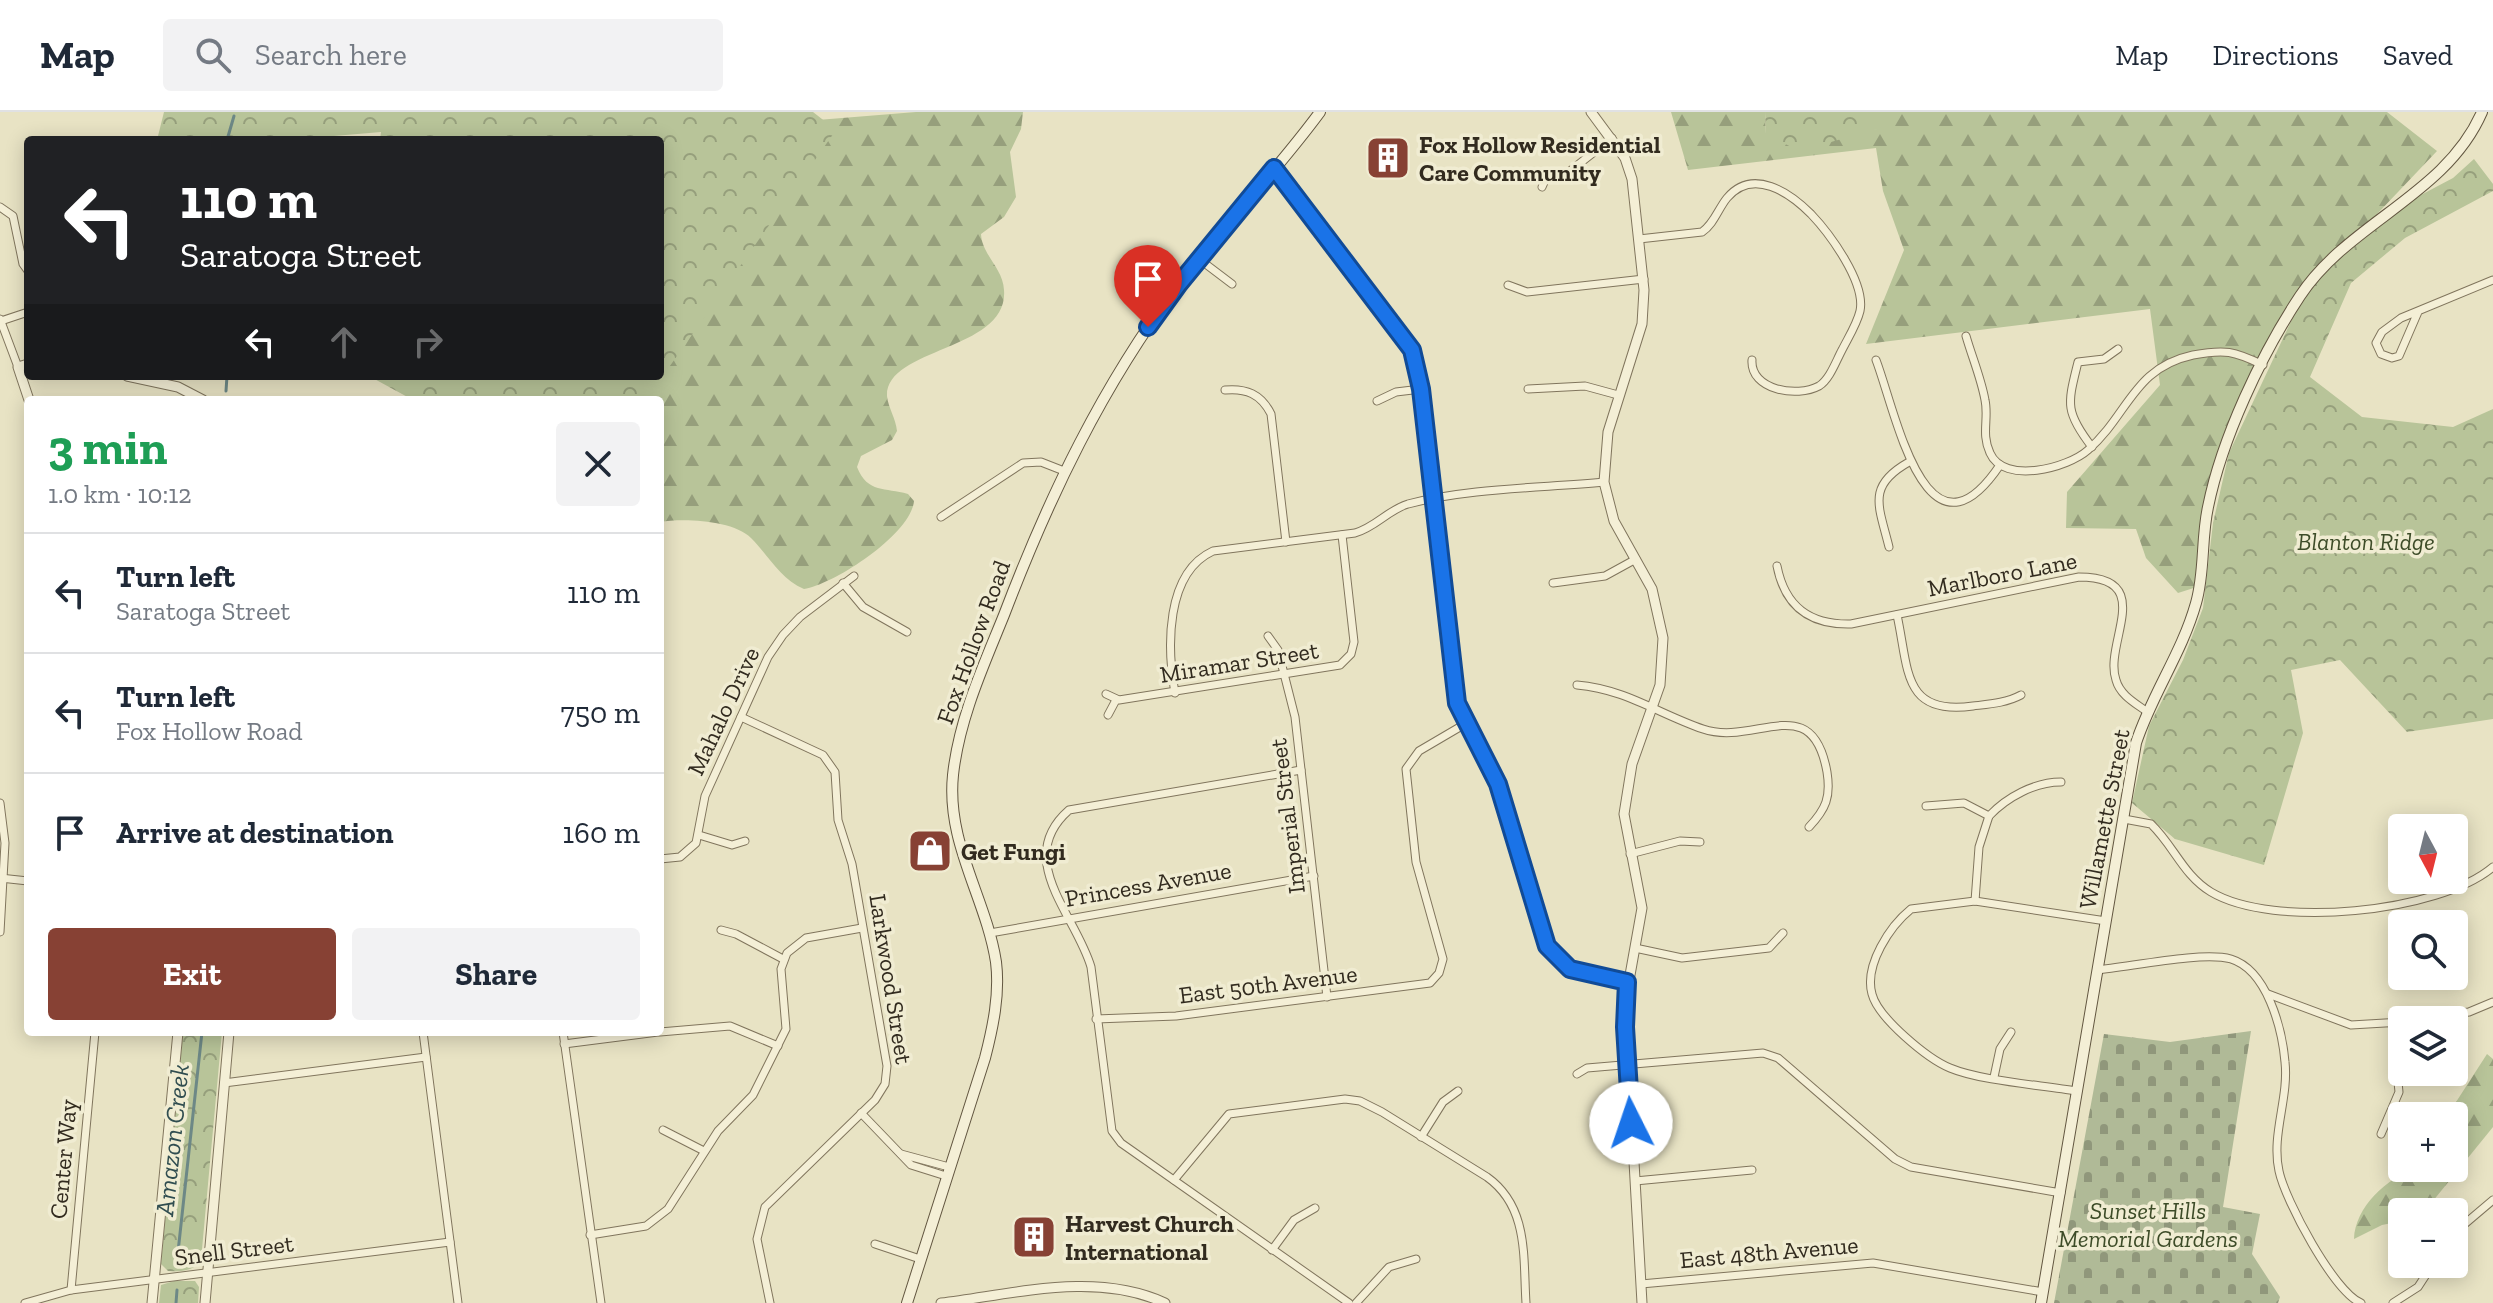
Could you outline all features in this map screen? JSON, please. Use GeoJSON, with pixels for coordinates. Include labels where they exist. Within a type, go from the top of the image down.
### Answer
{"type":"FeatureCollection","features":[{"type":"Feature","properties":{"kind":"main road","name":"Fox Hollow Road"},"geometry":{"type":"LineString","coordinates":[[907,1303],[994,1018],[996,963],[990,933],[959,844],[953,807],[955,758],[972,697],[1049,500],[1120,370],[1199,259],[1320,112]]}},
{"type":"Feature","properties":{"kind":"main road","name":"Willamette Street"},"geometry":{"type":"LineString","coordinates":[[2042,1297],[2136,743],[2146,711],[2188,629],[2200,586],[2214,477],[2223,448],[2289,313],[2328,260],[2450,162],[2482,112]]}},
{"type":"Feature","properties":{"kind":"street"},"geometry":{"type":"LineString","coordinates":[[1591,112],[1625,158],[1632,179],[1644,279],[1642,324],[1618,395],[1605,448],[1604,482],[1614,521],[1652,589],[1663,638],[1661,677],[1654,707],[1626,787],[1625,824],[1642,908],[1627,982],[1627,1065],[1642,1303]]}},
{"type":"Feature","properties":{"kind":"street"},"geometry":{"type":"LineString","coordinates":[[1542,187],[1546,178],[1572,170],[1612,138]]}},
{"type":"Feature","properties":{"kind":"street"},"geometry":{"type":"LineString","coordinates":[[1274,168],[1412,350],[1421,389],[1452,680],[1465,724],[1498,784],[1547,946],[1570,969],[1627,982]]}},
{"type":"Feature","properties":{"kind":"street"},"geometry":{"type":"LineString","coordinates":[[1639,239],[1702,232],[1739,189],[1756,184],[1774,186],[1791,195],[1817,220],[1838,250],[1857,286],[1859,313],[1827,378],[1819,385],[1794,391],[1760,383],[1753,375],[1752,360]]}},
{"type":"Feature","properties":{"kind":"street"},"geometry":{"type":"LineString","coordinates":[[0,207],[13,216],[24,262]]}},
{"type":"Feature","properties":{"kind":"street"},"geometry":{"type":"LineString","coordinates":[[1199,259],[1232,284]]}},
{"type":"Feature","properties":{"kind":"street"},"geometry":{"type":"LineString","coordinates":[[1508,285],[1527,292],[1644,279]]}},
{"type":"Feature","properties":{"kind":"street"},"geometry":{"type":"LineString","coordinates":[[2418,312],[2399,356],[2392,358],[2381,354],[2376,343],[2382,332],[2418,312],[2493,280]]}},
{"type":"Feature","properties":{"kind":"street"},"geometry":{"type":"LineString","coordinates":[[23,366],[1,320],[24,313]]}},
{"type":"Feature","properties":{"kind":"street"},"geometry":{"type":"LineString","coordinates":[[1966,336],[1986,401],[1984,434],[1991,456],[2000,465],[2019,471],[2066,462],[2092,447],[2139,385],[2164,364],[2225,350],[2236,351],[2263,365]]}},
{"type":"Feature","properties":{"kind":"street"},"geometry":{"type":"LineString","coordinates":[[2092,447],[2072,418],[2069,395],[2078,362],[2104,359],[2118,349]]}},
{"type":"Feature","properties":{"kind":"street"},"geometry":{"type":"LineString","coordinates":[[1876,360],[1909,462],[1927,488],[1939,498],[1954,502],[1975,496],[2000,465]]}},
{"type":"Feature","properties":{"kind":"street"},"geometry":{"type":"LineString","coordinates":[[146,380],[178,387],[195,396]]}},
{"type":"Feature","properties":{"kind":"street"},"geometry":{"type":"LineString","coordinates":[[178,387],[180,380]]}},
{"type":"Feature","properties":{"kind":"street"},"geometry":{"type":"LineString","coordinates":[[1528,389],[1573,385],[1618,395]]}},
{"type":"Feature","properties":{"kind":"street"},"geometry":{"type":"LineString","coordinates":[[1377,401],[1396,392],[1421,389]]}},
{"type":"Feature","properties":{"kind":"street"},"geometry":{"type":"LineString","coordinates":[[1225,390],[1252,393],[1271,414],[1286,542]]}},
{"type":"Feature","properties":{"kind":"street"},"geometry":{"type":"LineString","coordinates":[[941,517],[1023,463],[1041,462],[1064,471]]}},
{"type":"Feature","properties":{"kind":"street"},"geometry":{"type":"LineString","coordinates":[[1889,547],[1878,492],[1886,477],[1909,462]]}},
{"type":"Feature","properties":{"kind":"street"},"geometry":{"type":"LineString","coordinates":[[1175,693],[1172,634],[1183,578],[1191,565],[1213,551],[1342,535],[1371,527],[1405,505],[1433,499],[1604,482]]}},
{"type":"Feature","properties":{"kind":"street","name":"Miramar Street"},"geometry":{"type":"LineString","coordinates":[[1116,700],[1332,669],[1351,654],[1353,635],[1342,535]]}},
{"type":"Feature","properties":{"kind":"street"},"geometry":{"type":"LineString","coordinates":[[1553,583],[1605,576],[1636,559]]}},
{"type":"Feature","properties":{"kind":"street","name":"Marlboro Lane"},"geometry":{"type":"LineString","coordinates":[[1777,566],[1787,597],[1812,619],[1829,625],[1851,624],[2079,577],[2106,581],[2114,587],[2123,606],[2115,656],[2115,680],[2129,699],[2146,711]]}},
{"type":"Feature","properties":{"kind":"street","name":"Mahalo Drive"},"geometry":{"type":"LineString","coordinates":[[699,835],[705,796],[783,635],[854,576]]}},
{"type":"Feature","properties":{"kind":"street"},"geometry":{"type":"LineString","coordinates":[[843,583],[863,607],[907,632]]}},
{"type":"Feature","properties":{"kind":"street","name":"Marlboro Lane"},"geometry":{"type":"LineString","coordinates":[[1897,615],[1912,680],[1926,702],[1938,708],[1952,709],[2009,701],[2021,695]]}},
{"type":"Feature","properties":{"kind":"street","name":"Imperial Street"},"geometry":{"type":"LineString","coordinates":[[1268,636],[1278,650],[1295,717],[1327,997]]}},
{"type":"Feature","properties":{"kind":"street"},"geometry":{"type":"LineString","coordinates":[[1577,685],[1607,688],[1716,733],[1789,725],[1810,732],[1823,752],[1829,793],[1827,805],[1809,827]]}},
{"type":"Feature","properties":{"kind":"street"},"geometry":{"type":"LineString","coordinates":[[1106,694],[1116,700],[1109,707],[1108,715]]}},
{"type":"Feature","properties":{"kind":"street","name":"Larkwood Street"},"geometry":{"type":"LineString","coordinates":[[741,717],[823,755],[833,769],[838,781],[838,820],[852,864],[887,1066],[880,1093],[775,1194],[761,1214],[757,1239],[767,1303]]}},
{"type":"Feature","properties":{"kind":"street","name":"East 50th Avenue"},"geometry":{"type":"LineString","coordinates":[[1096,1019],[1176,1016],[1418,987],[1430,983],[1439,973],[1442,952],[1416,862],[1406,769],[1419,751],[1465,724]]}},
{"type":"Feature","properties":{"kind":"street"},"geometry":{"type":"LineString","coordinates":[[1301,770],[1069,810],[1056,821],[1049,836],[1047,866],[1056,896],[1084,945],[1091,967],[1112,1131],[1121,1143],[1349,1303]]}},
{"type":"Feature","properties":{"kind":"street"},"geometry":{"type":"LineString","coordinates":[[1975,901],[1979,847],[1989,816],[2006,800],[2038,784],[2061,782]]}},
{"type":"Feature","properties":{"kind":"street"},"geometry":{"type":"LineString","coordinates":[[0,803],[0,932]]}},
{"type":"Feature","properties":{"kind":"street"},"geometry":{"type":"LineString","coordinates":[[1926,806],[1964,803],[1989,816]]}},
{"type":"Feature","properties":{"kind":"street"},"geometry":{"type":"LineString","coordinates":[[2124,819],[2151,824],[2177,862],[2202,886],[2232,901],[2266,912],[2315,913],[2422,900],[2454,891],[2493,867]]}},
{"type":"Feature","properties":{"kind":"street"},"geometry":{"type":"LineString","coordinates":[[664,859],[674,860],[688,853],[699,835],[732,845],[745,841]]}},
{"type":"Feature","properties":{"kind":"street"},"geometry":{"type":"LineString","coordinates":[[1630,854],[1680,841],[1700,842]]}},
{"type":"Feature","properties":{"kind":"street","name":"Princess Avenue"},"geometry":{"type":"LineString","coordinates":[[990,933],[1314,876]]}},
{"type":"Feature","properties":{"kind":"street"},"geometry":{"type":"LineString","coordinates":[[2,878],[24,881]]}},
{"type":"Feature","properties":{"kind":"street"},"geometry":{"type":"LineString","coordinates":[[2076,1091],[1953,1070],[1933,1059],[1889,1020],[1871,993],[1875,964],[1897,919],[1911,909],[1975,901],[2106,921]]}},
{"type":"Feature","properties":{"kind":"street"},"geometry":{"type":"LineString","coordinates":[[590,1235],[635,1228],[655,1220],[676,1198],[723,1125],[753,1095],[778,1046],[788,1023],[781,969],[783,959],[806,938],[862,928]]}},
{"type":"Feature","properties":{"kind":"street"},"geometry":{"type":"LineString","coordinates":[[721,930],[736,934],[783,959]]}},
{"type":"Feature","properties":{"kind":"street"},"geometry":{"type":"LineString","coordinates":[[1635,948],[1688,958],[1769,948],[1783,933]]}},
{"type":"Feature","properties":{"kind":"street"},"geometry":{"type":"LineString","coordinates":[[2097,970],[2221,957],[2249,970],[2268,994],[2286,1063],[2278,1134],[2279,1172],[2326,1271],[2350,1298],[2361,1303]]}},
{"type":"Feature","properties":{"kind":"street"},"geometry":{"type":"LineString","coordinates":[[2268,994],[2351,1025],[2388,1023]]}},
{"type":"Feature","properties":{"kind":"street"},"geometry":{"type":"LineString","coordinates":[[2468,1012],[2493,1002]]}},
{"type":"Feature","properties":{"kind":"street"},"geometry":{"type":"LineString","coordinates":[[2275,1020],[2275,1005],[2293,1004]]}},
{"type":"Feature","properties":{"kind":"street"},"geometry":{"type":"LineString","coordinates":[[664,1032],[730,1026],[778,1046]]}},
{"type":"Feature","properties":{"kind":"street"},"geometry":{"type":"LineString","coordinates":[[1994,1077],[2000,1049],[2011,1032]]}},
{"type":"Feature","properties":{"kind":"street","name":"Center Way"},"geometry":{"type":"LineString","coordinates":[[71,1290],[95,1036]]}},
{"type":"Feature","properties":{"kind":"street"},"geometry":{"type":"LineString","coordinates":[[152,1303],[178,1036]]}},
{"type":"Feature","properties":{"kind":"street"},"geometry":{"type":"LineString","coordinates":[[205,1303],[229,1036]]}},
{"type":"Feature","properties":{"kind":"street"},"geometry":{"type":"LineString","coordinates":[[423,1036],[458,1303]]}},
{"type":"Feature","properties":{"kind":"street"},"geometry":{"type":"LineString","coordinates":[[563,1036],[601,1303]]}},
{"type":"Feature","properties":{"kind":"street"},"geometry":{"type":"LineString","coordinates":[[564,1044],[627,1036]]}},
{"type":"Feature","properties":{"kind":"street"},"geometry":{"type":"LineString","coordinates":[[1577,1074],[1587,1068],[1763,1053],[1778,1058],[1895,1159],[1911,1167],[2061,1193]]}},
{"type":"Feature","properties":{"kind":"street"},"geometry":{"type":"LineString","coordinates":[[224,1083],[426,1057]]}},
{"type":"Feature","properties":{"kind":"street"},"geometry":{"type":"LineString","coordinates":[[2381,1134],[2399,1092],[2398,1086]]}},
{"type":"Feature","properties":{"kind":"street"},"geometry":{"type":"LineString","coordinates":[[1421,1137],[1443,1102],[1458,1091]]}},
{"type":"Feature","properties":{"kind":"street"},"geometry":{"type":"LineString","coordinates":[[1174,1180],[1229,1114],[1353,1099],[1487,1177],[1511,1201],[1522,1233],[1526,1303]]}},
{"type":"Feature","properties":{"kind":"street"},"geometry":{"type":"LineString","coordinates":[[861,1113],[911,1165],[948,1172]]}},
{"type":"Feature","properties":{"kind":"street"},"geometry":{"type":"LineString","coordinates":[[663,1130],[704,1151]]}},
{"type":"Feature","properties":{"kind":"street"},"geometry":{"type":"LineString","coordinates":[[1635,1181],[1752,1170]]}},
{"type":"Feature","properties":{"kind":"street"},"geometry":{"type":"LineString","coordinates":[[2468,1221],[2493,1200]]}},
{"type":"Feature","properties":{"kind":"street"},"geometry":{"type":"LineString","coordinates":[[1272,1250],[1294,1220],[1315,1208]]}},
{"type":"Feature","properties":{"kind":"street","name":"Snell Street"},"geometry":{"type":"LineString","coordinates":[[25,1303],[71,1290],[450,1242]]}},
{"type":"Feature","properties":{"kind":"street"},"geometry":{"type":"LineString","coordinates":[[875,1244],[920,1259]]}},
{"type":"Feature","properties":{"kind":"street"},"geometry":{"type":"LineString","coordinates":[[1356,1303],[1389,1267],[1416,1259]]}},
{"type":"Feature","properties":{"kind":"street","name":"East 48th Avenue"},"geometry":{"type":"LineString","coordinates":[[1641,1284],[1873,1263],[2042,1297]]}},
{"type":"Feature","properties":{"kind":"street"},"geometry":{"type":"LineString","coordinates":[[2393,1303],[2418,1287],[2424,1278]]}},
{"type":"Feature","properties":{"kind":"street"},"geometry":{"type":"LineString","coordinates":[[941,1303],[1095,1285],[1129,1289],[1165,1303]]}},
{"type":"Feature","properties":{"kind":"green space"},"geometry":{"type":"Polygon","coordinates":[[[164,112],[813,112],[836,130],[664,374],[664,136],[380,136],[381,132],[334,136],[158,136],[164,112]]]}},
{"type":"Feature","properties":{"kind":"green space"},"geometry":{"type":"Polygon","coordinates":[[[916,112],[1023,112],[1021,129],[1010,152],[1016,197],[1004,217],[981,234],[985,249],[1003,282],[1000,310],[988,325],[906,367],[892,380],[887,396],[897,431],[892,440],[861,456],[857,467],[861,476],[872,486],[908,494],[914,501],[910,514],[900,528],[870,556],[834,578],[804,589],[781,573],[743,532],[707,522],[664,522],[664,396],[493,396],[627,380],[664,380],[664,138],[683,131],[916,112]]]}},
{"type":"Feature","properties":{"kind":"green space"},"geometry":{"type":"Polygon","coordinates":[[[1671,112],[1765,112],[1766,134],[1877,129],[1877,112],[2387,112],[2437,151],[2301,294],[2223,448],[2204,541],[2200,586],[2178,593],[2146,558],[2136,529],[2066,528],[2067,492],[2160,385],[2150,309],[1866,344],[1904,250],[1883,191],[1876,148],[1688,170],[1671,112]]]}},
{"type":"Feature","properties":{"kind":"green space"},"geometry":{"type":"Polygon","coordinates":[[[1765,112],[1877,112],[1877,129],[1799,151],[1766,134],[1765,112]]]}},
{"type":"Feature","properties":{"kind":"green space","name":"Blanton Ridge"},"geometry":{"type":"Polygon","coordinates":[[[2474,159],[2493,184],[2493,191],[2405,238],[2351,283],[2310,377],[2362,417],[2453,427],[2493,409],[2493,719],[2407,732],[2340,660],[2291,670],[2303,733],[2264,865],[2175,839],[2132,803],[2149,726],[2183,660],[2203,608],[2213,523],[2229,453],[2293,317],[2314,283],[2340,258],[2417,197],[2453,178],[2474,159]]]}},
{"type":"Feature","properties":{"kind":"green space"},"geometry":{"type":"Polygon","coordinates":[[[376,380],[660,380],[649,396],[406,396],[376,380]]]}},
{"type":"Feature","properties":{"kind":"green space","name":"Sunset Hills Memorial Gardens"},"geometry":{"type":"Polygon","coordinates":[[[2251,1031],[2223,1207],[2260,1214],[2252,1254],[2280,1297],[2278,1303],[2054,1303],[2104,1034],[2170,1042],[2251,1031]]]}},
{"type":"Feature","properties":{"kind":"green space"},"geometry":{"type":"Polygon","coordinates":[[[183,1036],[222,1036],[201,1260],[191,1269],[182,1271],[168,1271],[161,1264],[183,1036]]]}},
{"type":"Feature","properties":{"kind":"green space"},"geometry":{"type":"Polygon","coordinates":[[[2487,1054],[2493,1059],[2493,1127],[2468,1158],[2468,1102],[2456,1102],[2487,1054]]]}},
{"type":"Feature","properties":{"kind":"green space"},"geometry":{"type":"Polygon","coordinates":[[[2390,1182],[2448,1182],[2435,1198],[2388,1198],[2388,1224],[2354,1239],[2366,1205],[2390,1182]]]}},
{"type":"Feature","properties":{"kind":"green space"},"geometry":{"type":"Polygon","coordinates":[[[174,1281],[195,1281],[199,1287],[198,1303],[159,1303],[161,1285],[174,1281]]]}},
{"type":"Feature","properties":{"kind":"waterway","name":"Amazon Creek"},"geometry":{"type":"LineString","coordinates":[[228,136],[234,116]]}},
{"type":"Feature","properties":{"kind":"waterway","name":"Amazon Creek"},"geometry":{"type":"LineString","coordinates":[[226,391],[227,380]]}},
{"type":"Feature","properties":{"kind":"waterway","name":"Amazon Creek"},"geometry":{"type":"LineString","coordinates":[[178,1252],[202,1036]]}},
{"type":"Feature","properties":{"kind":"waterway","name":"Amazon Creek"},"geometry":{"type":"LineString","coordinates":[[176,1303],[177,1290]]}},
{"type":"Feature","properties":{"kind":"place","name":"Fox Hollow Residential Care Community"},"geometry":{"type":"Point","coordinates":[1388,158]}},
{"type":"Feature","properties":{"kind":"place","name":"Get Fungi"},"geometry":{"type":"Point","coordinates":[930,851]}},
{"type":"Feature","properties":{"kind":"place","name":"Harvest Church International"},"geometry":{"type":"Point","coordinates":[1034,1237]}},
{"type":"Feature","properties":{"kind":"route"},"geometry":{"type":"LineString","coordinates":[[1148,327],[1179,284],[1274,168],[1412,350],[1421,389],[1457,703],[1498,784],[1547,946],[1570,969],[1627,982],[1625,1027],[1631,1123]]}}]}
